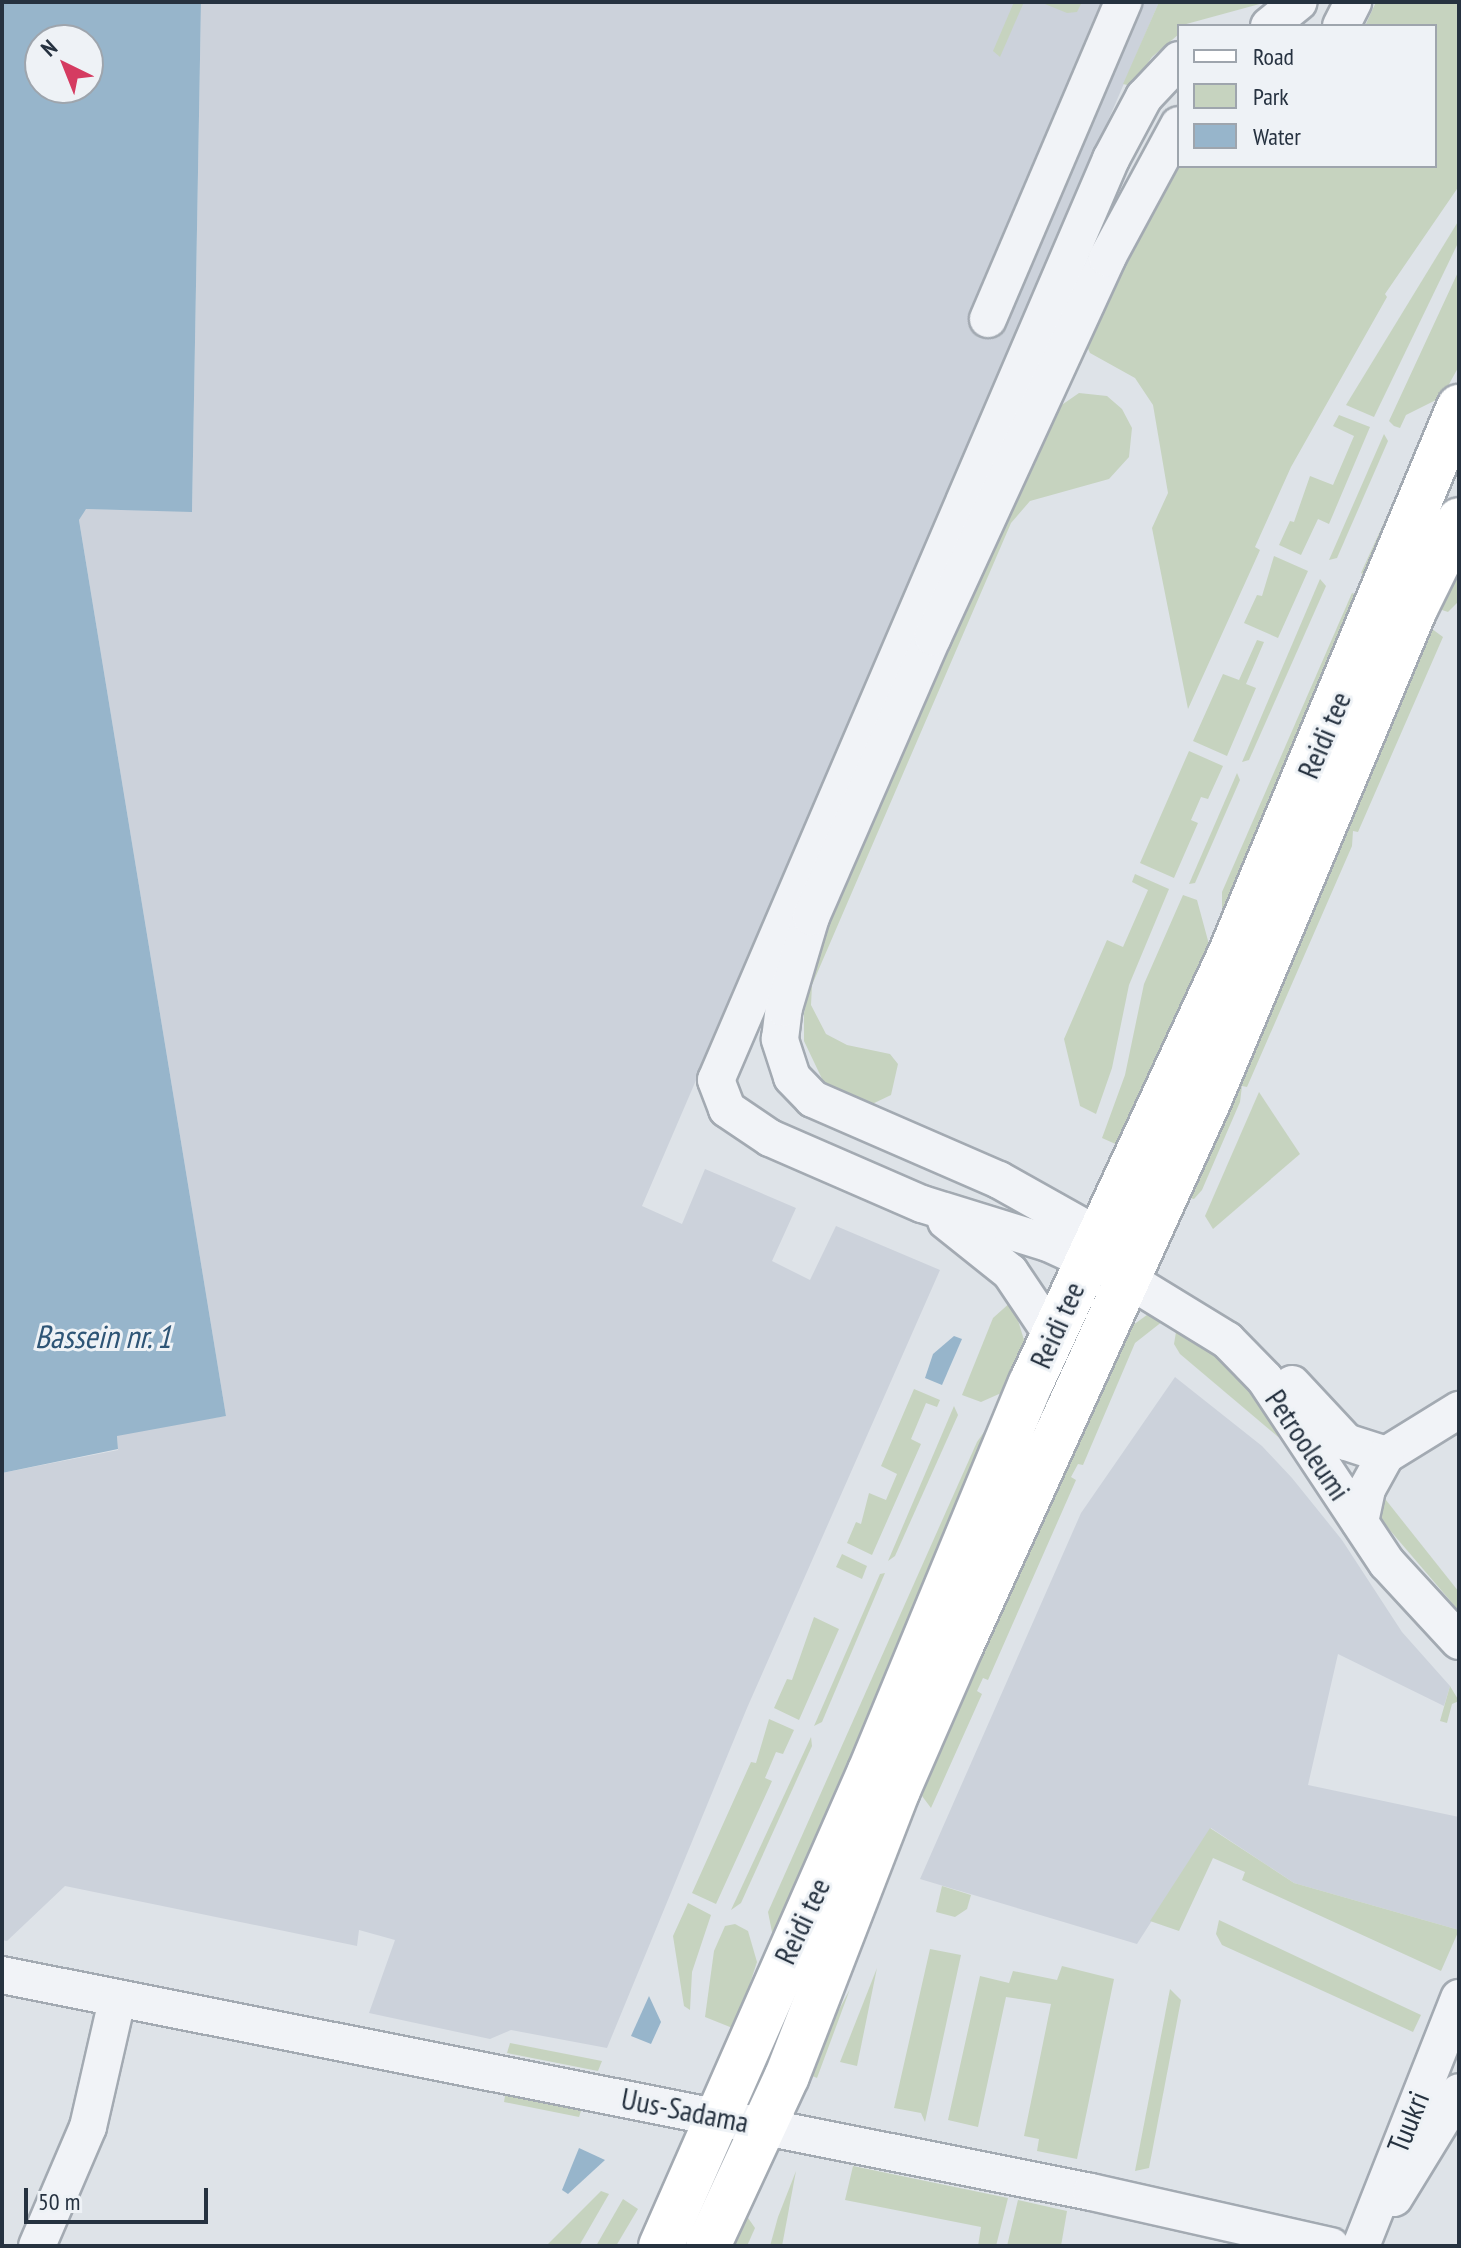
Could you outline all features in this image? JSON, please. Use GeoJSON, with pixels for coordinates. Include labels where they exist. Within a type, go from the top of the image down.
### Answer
{"type":"FeatureCollection","features":[{"type":"Feature","properties":{"kind":"main road","name":"Reidi tee"},"geometry":{"type":"LineString","coordinates":[[661,2246],[714,2116],[870,1771],[1053,1336],[1231,952],[1459,407]]}},
{"type":"Feature","properties":{"kind":"main road","name":"Reidi tee"},"geometry":{"type":"LineString","coordinates":[[708,2246],[766,2126],[898,1790],[1133,1270],[1415,609],[1459,520]]}},
{"type":"Feature","properties":{"kind":"street"},"geometry":{"type":"LineString","coordinates":[[988,319],[1123,2]]}},
{"type":"Feature","properties":{"kind":"street"},"geometry":{"type":"LineString","coordinates":[[1272,24],[1299,2]]}},
{"type":"Feature","properties":{"kind":"street"},"geometry":{"type":"LineString","coordinates":[[1342,24],[1353,2]]}},
{"type":"Feature","properties":{"kind":"street"},"geometry":{"type":"LineString","coordinates":[[1093,1247],[922,1204],[741,1121],[719,1096],[716,1080],[1037,328],[1133,114],[1177,62]]}},
{"type":"Feature","properties":{"kind":"street"},"geometry":{"type":"LineString","coordinates":[[1133,1270],[1093,1247],[999,1180],[813,1099],[792,1077],[780,1039],[788,993],[811,917],[1059,358],[1177,129]]}},
{"type":"Feature","properties":{"kind":"street"},"geometry":{"type":"LineString","coordinates":[[1037,328],[1059,358]]}},
{"type":"Feature","properties":{"kind":"street"},"geometry":{"type":"LineString","coordinates":[[922,1204],[992,1253],[1020,1284],[1053,1336]]}},
{"type":"Feature","properties":{"kind":"street","name":"Petrooleumi"},"geometry":{"type":"LineString","coordinates":[[1133,1270],[1230,1317],[1346,1442],[1400,1448],[1459,1441]]}},
{"type":"Feature","properties":{"kind":"street","name":"Petrooleumi"},"geometry":{"type":"LineString","coordinates":[[1133,1270],[1246,1356],[1387,1563],[1459,1641]]}},
{"type":"Feature","properties":{"kind":"street"},"geometry":{"type":"LineString","coordinates":[[1360,1522],[1367,1489],[1400,1448],[1459,1410]]}},
{"type":"Feature","properties":{"kind":"street","name":"Uus-Sadama"},"geometry":{"type":"LineString","coordinates":[[2,1975],[766,2126],[1331,2246]]}},
{"type":"Feature","properties":{"kind":"street","name":"Uus-Sadama"},"geometry":{"type":"LineString","coordinates":[[2,1990],[37,1984]]}},
{"type":"Feature","properties":{"kind":"street","name":"Tuukri"},"geometry":{"type":"LineString","coordinates":[[1362,2246],[1459,1998]]}},
{"type":"Feature","properties":{"kind":"street"},"geometry":{"type":"LineString","coordinates":[[37,2246],[88,2127],[117,2000]]}},
{"type":"Feature","properties":{"kind":"street","name":"Tuukri"},"geometry":{"type":"LineString","coordinates":[[1362,2246],[1459,2092]]}},
{"type":"Feature","properties":{"kind":"shaded area"},"geometry":{"type":"Polygon","coordinates":[[[201,2],[1159,2],[642,1206],[682,1224],[705,1169],[796,1208],[772,1261],[810,1280],[836,1226],[940,1270],[747,1708],[607,2048],[511,2030],[490,2039],[369,2013],[395,1940],[359,1930],[357,1946],[65,1886],[7,1941],[2,1940],[2,1473],[118,1450],[117,1435],[126,1430],[226,1416],[79,520],[85,509],[192,511],[201,2]]]}},
{"type":"Feature","properties":{"kind":"shaded area"},"geometry":{"type":"Polygon","coordinates":[[[1175,1377],[1262,1446],[1292,1478],[1342,1540],[1402,1632],[1450,1686],[1444,1706],[1338,1654],[1308,1785],[1459,1817],[1459,1930],[1294,1883],[1211,1828],[1137,1944],[920,1879],[1081,1513],[1175,1377]]]}},
{"type":"Feature","properties":{"kind":"green space"},"geometry":{"type":"Polygon","coordinates":[[[1014,2],[1024,2],[1000,57],[993,51],[1014,2]]]}},
{"type":"Feature","properties":{"kind":"green space"},"geometry":{"type":"Polygon","coordinates":[[[1040,2],[1082,2],[1077,12],[1067,13],[1040,2]]]}},
{"type":"Feature","properties":{"kind":"green space"},"geometry":{"type":"Polygon","coordinates":[[[1159,2],[1267,2],[1177,24],[1177,36],[1152,57],[1132,86],[1123,84],[1159,2]]]}},
{"type":"Feature","properties":{"kind":"green space"},"geometry":{"type":"Polygon","coordinates":[[[1376,2],[1459,2],[1459,186],[1385,294],[1387,297],[1291,467],[1255,547],[1260,550],[1188,709],[1152,528],[1168,493],[1153,405],[1135,378],[1090,353],[1085,342],[1177,161],[1177,168],[1437,168],[1437,24],[1366,24],[1376,2]]]}},
{"type":"Feature","properties":{"kind":"green space"},"geometry":{"type":"Polygon","coordinates":[[[1459,220],[1459,241],[1374,417],[1346,405],[1459,220]]]}},
{"type":"Feature","properties":{"kind":"green space"},"geometry":{"type":"Polygon","coordinates":[[[1459,270],[1459,366],[1442,397],[1406,415],[1400,428],[1394,426],[1389,421],[1459,270]]]}},
{"type":"Feature","properties":{"kind":"green space"},"geometry":{"type":"Polygon","coordinates":[[[1079,393],[1107,396],[1122,409],[1132,428],[1129,457],[1109,479],[1030,501],[1011,523],[812,985],[811,1005],[826,1034],[847,1045],[890,1054],[898,1064],[891,1095],[868,1106],[824,1083],[804,1041],[804,1013],[821,938],[1053,411],[1079,393]]]}},
{"type":"Feature","properties":{"kind":"green space"},"geometry":{"type":"Polygon","coordinates":[[[1339,415],[1370,427],[1329,524],[1318,519],[1301,555],[1279,545],[1290,521],[1294,522],[1310,476],[1333,485],[1354,436],[1333,426],[1339,415]]]}},
{"type":"Feature","properties":{"kind":"green space"},"geometry":{"type":"Polygon","coordinates":[[[1427,428],[1372,579],[1361,573],[1427,428]]]}},
{"type":"Feature","properties":{"kind":"green space"},"geometry":{"type":"Polygon","coordinates":[[[1384,434],[1388,441],[1337,558],[1329,560],[1384,434]]]}},
{"type":"Feature","properties":{"kind":"green space"},"geometry":{"type":"Polygon","coordinates":[[[1274,556],[1308,571],[1278,638],[1244,623],[1257,595],[1262,596],[1274,556]]]}},
{"type":"Feature","properties":{"kind":"green space"},"geometry":{"type":"Polygon","coordinates":[[[1459,557],[1459,601],[1448,612],[1436,608],[1459,557]]]}},
{"type":"Feature","properties":{"kind":"green space"},"geometry":{"type":"Polygon","coordinates":[[[1320,579],[1326,586],[1249,760],[1242,762],[1320,579]]]}},
{"type":"Feature","properties":{"kind":"green space"},"geometry":{"type":"Polygon","coordinates":[[[1352,593],[1364,598],[1222,911],[1222,892],[1352,593]]]}},
{"type":"Feature","properties":{"kind":"green space"},"geometry":{"type":"Polygon","coordinates":[[[1428,626],[1443,637],[1358,832],[1353,831],[1352,846],[1247,1087],[1242,1086],[1240,1102],[1202,1190],[1194,1199],[1185,1197],[1428,626]]]}},
{"type":"Feature","properties":{"kind":"green space"},"geometry":{"type":"Polygon","coordinates":[[[1257,640],[1264,642],[1246,684],[1256,688],[1227,756],[1193,741],[1223,674],[1239,680],[1257,640]]]}},
{"type":"Feature","properties":{"kind":"green space"},"geometry":{"type":"Polygon","coordinates":[[[1189,751],[1223,766],[1208,799],[1201,797],[1191,820],[1198,823],[1174,878],[1140,863],[1189,751]]]}},
{"type":"Feature","properties":{"kind":"green space"},"geometry":{"type":"Polygon","coordinates":[[[1237,773],[1240,780],[1195,883],[1189,884],[1237,773]]]}},
{"type":"Feature","properties":{"kind":"green space"},"geometry":{"type":"Polygon","coordinates":[[[1135,874],[1169,889],[1129,985],[1112,1068],[1096,1114],[1080,1106],[1064,1039],[1107,940],[1123,947],[1148,890],[1132,882],[1135,874]]]}},
{"type":"Feature","properties":{"kind":"green space"},"geometry":{"type":"Polygon","coordinates":[[[1183,895],[1197,900],[1210,948],[1120,1146],[1102,1138],[1125,1075],[1144,984],[1183,895]]]}},
{"type":"Feature","properties":{"kind":"green space"},"geometry":{"type":"Polygon","coordinates":[[[1259,1092],[1300,1154],[1213,1229],[1205,1216],[1259,1092]]]}},
{"type":"Feature","properties":{"kind":"green space"},"geometry":{"type":"Polygon","coordinates":[[[1012,1301],[1025,1343],[1008,1390],[981,1402],[962,1395],[993,1318],[1012,1301]]]}},
{"type":"Feature","properties":{"kind":"green space"},"geometry":{"type":"Polygon","coordinates":[[[1151,1312],[1163,1321],[1135,1343],[1083,1465],[1078,1464],[1071,1477],[1076,1480],[988,1680],[983,1678],[977,1691],[982,1694],[931,1808],[919,1792],[1129,1328],[1151,1312]]]}},
{"type":"Feature","properties":{"kind":"green space"},"geometry":{"type":"Polygon","coordinates":[[[1177,1326],[1217,1342],[1287,1438],[1283,1441],[1180,1354],[1174,1344],[1177,1326]]]}},
{"type":"Feature","properties":{"kind":"green space"},"geometry":{"type":"Polygon","coordinates":[[[914,1389],[940,1400],[937,1407],[926,1403],[911,1439],[921,1444],[872,1555],[847,1543],[856,1522],[861,1524],[869,1493],[886,1500],[897,1474],[881,1466],[914,1389]]]}},
{"type":"Feature","properties":{"kind":"green space"},"geometry":{"type":"Polygon","coordinates":[[[954,1406],[958,1415],[895,1556],[888,1561],[954,1406]]]}},
{"type":"Feature","properties":{"kind":"green space"},"geometry":{"type":"Polygon","coordinates":[[[991,1422],[883,1695],[773,1937],[768,1912],[977,1442],[991,1422]]]}},
{"type":"Feature","properties":{"kind":"green space"},"geometry":{"type":"Polygon","coordinates":[[[1378,1490],[1459,1592],[1459,1611],[1382,1521],[1378,1490]]]}},
{"type":"Feature","properties":{"kind":"green space"},"geometry":{"type":"Polygon","coordinates":[[[842,1554],[867,1566],[862,1579],[836,1567],[842,1554]]]}},
{"type":"Feature","properties":{"kind":"green space"},"geometry":{"type":"Polygon","coordinates":[[[885,1573],[822,1722],[814,1726],[880,1574],[885,1573]]]}},
{"type":"Feature","properties":{"kind":"green space"},"geometry":{"type":"Polygon","coordinates":[[[814,1617],[839,1629],[799,1720],[774,1708],[787,1679],[792,1680],[814,1617]]]}},
{"type":"Feature","properties":{"kind":"green space"},"geometry":{"type":"Polygon","coordinates":[[[1450,1686],[1459,1701],[1452,1704],[1447,1723],[1440,1721],[1450,1686]]]}},
{"type":"Feature","properties":{"kind":"green space"},"geometry":{"type":"Polygon","coordinates":[[[769,1719],[794,1730],[783,1754],[776,1752],[765,1778],[772,1781],[716,1904],[692,1893],[751,1762],[756,1763],[769,1719]]]}},
{"type":"Feature","properties":{"kind":"green space"},"geometry":{"type":"Polygon","coordinates":[[[811,1737],[812,1746],[741,1903],[731,1910],[811,1737]]]}},
{"type":"Feature","properties":{"kind":"green space"},"geometry":{"type":"Polygon","coordinates":[[[1210,1828],[1294,1883],[1459,1930],[1441,1971],[1242,1880],[1245,1872],[1213,1858],[1179,1931],[1150,1921],[1210,1828]]]}},
{"type":"Feature","properties":{"kind":"green space"},"geometry":{"type":"Polygon","coordinates":[[[942,1886],[971,1895],[967,1909],[955,1917],[936,1912],[942,1886]]]}},
{"type":"Feature","properties":{"kind":"green space"},"geometry":{"type":"Polygon","coordinates":[[[688,1903],[711,1915],[692,1972],[690,2010],[684,2006],[673,1936],[688,1903]]]}},
{"type":"Feature","properties":{"kind":"green space"},"geometry":{"type":"Polygon","coordinates":[[[1219,1920],[1421,2015],[1413,2032],[1222,1945],[1216,1934],[1219,1920]]]}},
{"type":"Feature","properties":{"kind":"green space"},"geometry":{"type":"Polygon","coordinates":[[[735,1924],[748,1931],[757,1962],[735,2029],[705,2017],[714,1951],[725,1926],[735,1924]]]}},
{"type":"Feature","properties":{"kind":"green space"},"geometry":{"type":"Polygon","coordinates":[[[930,1949],[961,1955],[925,2122],[921,2113],[894,2108],[930,1949]]]}},
{"type":"Feature","properties":{"kind":"green space"},"geometry":{"type":"Polygon","coordinates":[[[1062,1966],[1114,1979],[1077,2159],[1037,2151],[1039,2139],[1024,2136],[1051,2004],[1006,1997],[978,2127],[948,2120],[980,1976],[1009,1983],[1013,1971],[1057,1980],[1062,1966]]]}},
{"type":"Feature","properties":{"kind":"green space"},"geometry":{"type":"Polygon","coordinates":[[[877,1968],[857,2066],[840,2062],[877,1968]]]}},
{"type":"Feature","properties":{"kind":"green space"},"geometry":{"type":"Polygon","coordinates":[[[850,1989],[817,2078],[805,2073],[824,2038],[850,1989]]]}},
{"type":"Feature","properties":{"kind":"green space"},"geometry":{"type":"Polygon","coordinates":[[[1170,1989],[1181,2000],[1149,2168],[1135,2171],[1170,1989]]]}},
{"type":"Feature","properties":{"kind":"green space"},"geometry":{"type":"Polygon","coordinates":[[[510,2043],[602,2061],[598,2071],[507,2053],[510,2043]]]}},
{"type":"Feature","properties":{"kind":"green space"},"geometry":{"type":"Polygon","coordinates":[[[515,2095],[582,2108],[579,2117],[504,2102],[505,2096],[515,2095]]]}},
{"type":"Feature","properties":{"kind":"green space"},"geometry":{"type":"Polygon","coordinates":[[[853,2166],[1008,2198],[996,2246],[978,2246],[981,2227],[845,2200],[853,2166]]]}},
{"type":"Feature","properties":{"kind":"green space"},"geometry":{"type":"Polygon","coordinates":[[[796,2171],[782,2246],[770,2246],[778,2217],[796,2171]]]}},
{"type":"Feature","properties":{"kind":"green space"},"geometry":{"type":"Polygon","coordinates":[[[601,2191],[609,2194],[579,2246],[546,2246],[601,2191]]]}},
{"type":"Feature","properties":{"kind":"green space"},"geometry":{"type":"Polygon","coordinates":[[[623,2199],[638,2209],[616,2246],[596,2246],[623,2199]]]}},
{"type":"Feature","properties":{"kind":"green space"},"geometry":{"type":"Polygon","coordinates":[[[1018,2200],[1067,2211],[1061,2246],[1007,2246],[1018,2200]]]}},
{"type":"Feature","properties":{"kind":"green space"},"geometry":{"type":"Polygon","coordinates":[[[746,2215],[755,2228],[747,2246],[733,2246],[746,2215]]]}},
{"type":"Feature","properties":{"kind":"water","name":"Bassein nr. 1"},"geometry":{"type":"Polygon","coordinates":[[[2,2],[201,2],[192,512],[86,509],[79,520],[226,1416],[117,1436],[118,1449],[2,1473],[2,2]]]}},
{"type":"Feature","properties":{"kind":"water"},"geometry":{"type":"Polygon","coordinates":[[[954,1336],[962,1339],[942,1385],[925,1378],[933,1354],[954,1336]]]}},
{"type":"Feature","properties":{"kind":"water"},"geometry":{"type":"Polygon","coordinates":[[[649,1996],[661,2022],[651,2044],[631,2036],[649,1996]]]}},
{"type":"Feature","properties":{"kind":"water"},"geometry":{"type":"Polygon","coordinates":[[[579,2148],[605,2160],[568,2194],[562,2190],[579,2148]]]}}]}
